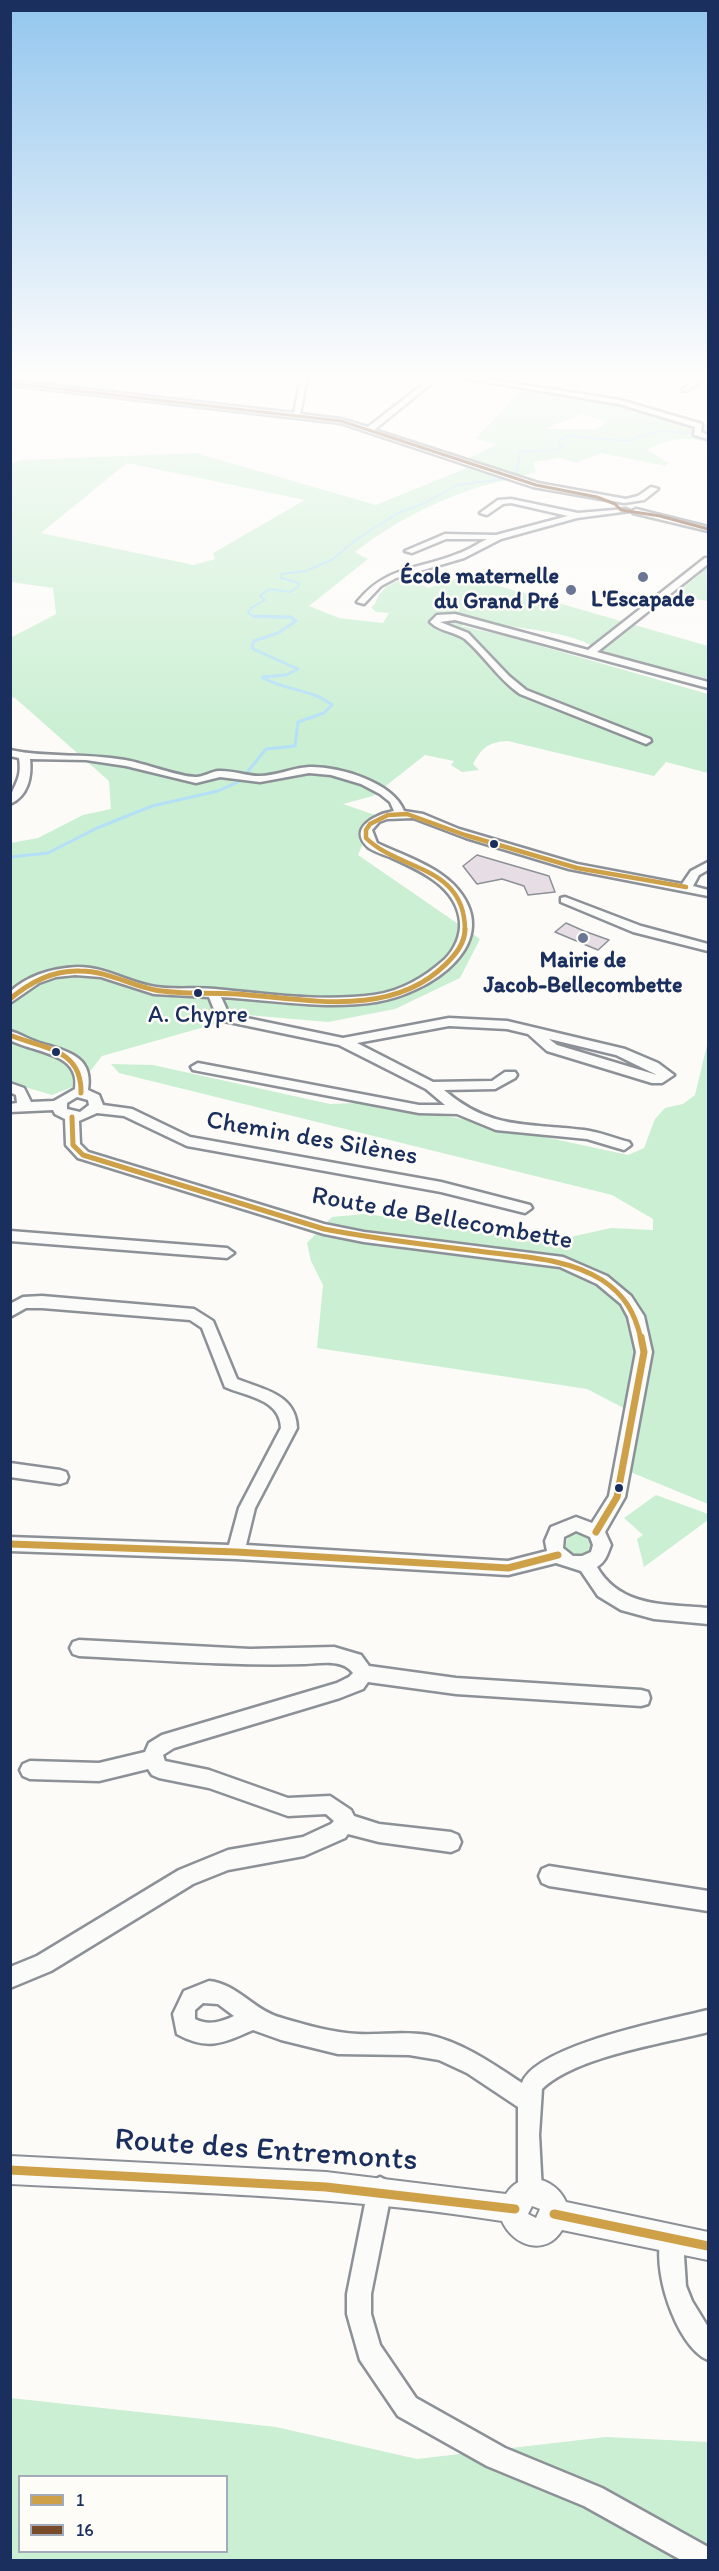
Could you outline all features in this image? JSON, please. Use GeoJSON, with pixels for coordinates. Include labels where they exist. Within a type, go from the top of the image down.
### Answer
{"type":"FeatureCollection","features":[{"type":"Feature","properties":{"kind":"main road","name":"Route des Entremonts"},"geometry":{"type":"LineString","coordinates":[[10,2170],[321,2184],[522,2200]]}},
{"type":"Feature","properties":{"kind":"main road"},"geometry":{"type":"LineString","coordinates":[[522,2200],[518,2222],[533,2234],[545,2231],[554,2214],[708,2246]]}},
{"type":"Feature","properties":{"kind":"street"},"geometry":{"type":"LineString","coordinates":[[600,498],[622,505],[640,505],[660,516],[708,529]]}},
{"type":"Feature","properties":{"kind":"street"},"geometry":{"type":"LineString","coordinates":[[361,602],[378,584],[393,576],[461,556],[498,537],[577,516],[602,515],[622,505],[640,505],[646,498]]}},
{"type":"Feature","properties":{"kind":"street"},"geometry":{"type":"LineString","coordinates":[[484,513],[501,502],[511,501],[577,516]]}},
{"type":"Feature","properties":{"kind":"street"},"geometry":{"type":"LineString","coordinates":[[409,551],[445,536],[498,537]]}},
{"type":"Feature","properties":{"kind":"street"},"geometry":{"type":"LineString","coordinates":[[591,652],[708,560]]}},
{"type":"Feature","properties":{"kind":"street"},"geometry":{"type":"LineString","coordinates":[[646,741],[523,692],[509,684],[466,636],[435,622],[440,617],[455,617],[708,685]]}},
{"type":"Feature","properties":{"kind":"street"},"geometry":{"type":"LineString","coordinates":[[10,753],[24,756],[86,757],[126,763],[196,780],[227,775],[246,778],[309,770],[346,775],[384,792],[395,801],[400,814]]}},
{"type":"Feature","properties":{"kind":"street"},"geometry":{"type":"LineString","coordinates":[[10,801],[26,783],[24,756]]}},
{"type":"Feature","properties":{"kind":"street"},"geometry":{"type":"LineString","coordinates":[[10,999],[25,986],[38,979],[73,971],[110,975],[152,990],[241,994],[317,1002],[367,1000],[419,984],[450,961],[463,943],[466,918],[457,897],[442,880],[373,845],[366,838],[366,830],[370,824],[388,815],[413,815],[465,835],[577,868],[686,886],[708,893]]}},
{"type":"Feature","properties":{"kind":"street"},"geometry":{"type":"LineString","coordinates":[[686,886],[695,873],[708,864]]}},
{"type":"Feature","properties":{"kind":"street"},"geometry":{"type":"LineString","coordinates":[[565,900],[637,929],[708,948]]}},
{"type":"Feature","properties":{"kind":"street"},"geometry":{"type":"LineString","coordinates":[[213,992],[221,1012],[228,1018],[343,1042],[431,1086],[459,1110],[496,1126],[587,1135],[624,1144]]}},
{"type":"Feature","properties":{"kind":"street"},"geometry":{"type":"LineString","coordinates":[[228,1018],[229,1006],[241,994]]}},
{"type":"Feature","properties":{"kind":"street"},"geometry":{"type":"LineString","coordinates":[[343,1042],[449,1022],[507,1025],[532,1031],[602,1048],[656,1066],[667,1075],[657,1080],[552,1048],[532,1031]]}},
{"type":"Feature","properties":{"kind":"street"},"geometry":{"type":"LineString","coordinates":[[10,1035],[74,1060],[82,1068],[85,1078],[81,1093]]}},
{"type":"Feature","properties":{"kind":"street"},"geometry":{"type":"LineString","coordinates":[[198,1066],[419,1109],[459,1110]]}},
{"type":"Feature","properties":{"kind":"street"},"geometry":{"type":"LineString","coordinates":[[431,1086],[495,1085],[510,1075]]}},
{"type":"Feature","properties":{"kind":"street"},"geometry":{"type":"LineString","coordinates":[[10,1087],[19,1090],[24,1095],[17,1106]]}},
{"type":"Feature","properties":{"kind":"street"},"geometry":{"type":"LineString","coordinates":[[81,1093],[94,1098],[95,1108],[88,1114],[72,1117],[60,1111],[59,1105],[64,1097],[81,1093]]}},
{"type":"Feature","properties":{"kind":"street"},"geometry":{"type":"LineString","coordinates":[[17,1106],[59,1105]]}},
{"type":"Feature","properties":{"kind":"street","name":"Chemin des Silènes"},"geometry":{"type":"LineString","coordinates":[[95,1108],[127,1112],[187,1141],[430,1185],[525,1208]]}},
{"type":"Feature","properties":{"kind":"street","name":"Route de Bellecombette"},"geometry":{"type":"LineString","coordinates":[[72,1117],[72,1145],[83,1155],[100,1162],[324,1229],[364,1237],[563,1262],[602,1280],[618,1292],[636,1316],[644,1352],[617,1497],[596,1532]]}},
{"type":"Feature","properties":{"kind":"street"},"geometry":{"type":"LineString","coordinates":[[10,1236],[227,1253]]}},
{"type":"Feature","properties":{"kind":"street"},"geometry":{"type":"LineString","coordinates":[[10,1312],[23,1303],[42,1302],[194,1315],[208,1325],[231,1383],[274,1399],[286,1407],[291,1416],[289,1428],[248,1508],[236,1552]]}},
{"type":"Feature","properties":{"kind":"street"},"geometry":{"type":"LineString","coordinates":[[10,1470],[60,1477]]}},
{"type":"Feature","properties":{"kind":"street"},"geometry":{"type":"LineString","coordinates":[[576,1524],[596,1532],[600,1538],[601,1551],[598,1557],[586,1564],[570,1563],[558,1555],[553,1543],[557,1532],[562,1528],[576,1524]]}},
{"type":"Feature","properties":{"kind":"street"},"geometry":{"type":"LineString","coordinates":[[10,1544],[236,1552],[508,1568],[558,1555]]}},
{"type":"Feature","properties":{"kind":"street"},"geometry":{"type":"LineString","coordinates":[[586,1564],[604,1591],[625,1603],[646,1610],[708,1616]]}},
{"type":"Feature","properties":{"kind":"street"},"geometry":{"type":"LineString","coordinates":[[79,1648],[250,1657],[334,1655],[355,1661],[364,1673],[456,1686],[641,1698]]}},
{"type":"Feature","properties":{"kind":"street"},"geometry":{"type":"LineString","coordinates":[[152,1759],[156,1749],[169,1741],[279,1709],[304,1698],[340,1690],[356,1683],[364,1673]]}},
{"type":"Feature","properties":{"kind":"street"},"geometry":{"type":"LineString","coordinates":[[30,1770],[99,1772],[152,1759]]}},
{"type":"Feature","properties":{"kind":"street"},"geometry":{"type":"LineString","coordinates":[[10,1978],[44,1964],[186,1877],[228,1860],[304,1846],[338,1831],[344,1823],[344,1817],[330,1804],[288,1808],[209,1779],[159,1769],[152,1759]]}},
{"type":"Feature","properties":{"kind":"street"},"geometry":{"type":"LineString","coordinates":[[344,1823],[379,1833],[451,1842]]}},
{"type":"Feature","properties":{"kind":"street"},"geometry":{"type":"LineString","coordinates":[[549,1876],[708,1901]]}},
{"type":"Feature","properties":{"kind":"street"},"geometry":{"type":"LineString","coordinates":[[254,2018],[281,2029],[355,2045],[414,2044],[439,2049],[474,2065],[530,2102]]}},
{"type":"Feature","properties":{"kind":"street"},"geometry":{"type":"LineString","coordinates":[[522,2200],[532,2083],[555,2064],[708,2020]]}},
{"type":"Feature","properties":{"kind":"street"},"geometry":{"type":"LineString","coordinates":[[380,2189],[359,2294],[359,2314],[369,2351],[407,2407],[496,2457],[593,2497],[706,2560]]}},
{"type":"Feature","properties":{"kind":"street"},"geometry":{"type":"LineString","coordinates":[[671,2240],[671,2279],[674,2288],[680,2305],[708,2348]]}},
{"type":"Feature","properties":{"kind":"green space"},"geometry":{"type":"Polygon","coordinates":[[[11,498],[84,498],[41,533],[194,565],[215,559],[213,553],[305,500],[295,498],[352,498],[376,505],[393,498],[449,498],[410,516],[355,552],[368,559],[309,606],[339,618],[383,623],[389,613],[376,612],[371,607],[382,591],[395,582],[409,576],[428,588],[458,578],[471,578],[708,646],[708,679],[601,652],[589,644],[558,634],[473,620],[461,626],[506,636],[708,694],[708,773],[666,762],[654,776],[508,741],[491,744],[480,753],[473,764],[479,770],[462,772],[451,765],[454,761],[425,755],[373,796],[343,804],[375,815],[358,855],[480,939],[460,978],[395,1009],[328,1022],[247,1015],[102,1056],[80,1084],[52,1095],[11,1083],[11,843],[38,838],[83,815],[111,809],[109,781],[15,698],[11,697],[10,638],[56,614],[53,588],[11,582],[11,498]]]}},
{"type":"Feature","properties":{"kind":"green space"},"geometry":{"type":"Polygon","coordinates":[[[708,567],[708,601],[673,596],[708,567]]]}},
{"type":"Feature","properties":{"kind":"green space"},"geometry":{"type":"Polygon","coordinates":[[[708,1041],[708,1504],[628,1471],[637,1415],[587,1389],[317,1348],[323,1285],[311,1261],[307,1243],[332,1217],[364,1214],[566,1238],[611,1228],[653,1230],[653,1219],[612,1195],[119,1073],[111,1064],[153,1065],[330,1104],[356,1103],[457,1118],[628,1155],[644,1148],[655,1119],[665,1108],[683,1104],[695,1095],[708,1041]]]}},
{"type":"Feature","properties":{"kind":"green space"},"geometry":{"type":"Polygon","coordinates":[[[656,1495],[708,1514],[708,1520],[644,1567],[637,1539],[643,1535],[624,1518],[656,1495]]]}},
{"type":"Feature","properties":{"kind":"green space"},"geometry":{"type":"Polygon","coordinates":[[[579,1532],[588,1536],[592,1545],[588,1554],[579,1558],[570,1554],[566,1545],[570,1536],[579,1532]]]}},
{"type":"Feature","properties":{"kind":"green space"},"geometry":{"type":"Polygon","coordinates":[[[11,2398],[276,2427],[417,2459],[606,2437],[708,2442],[708,2560],[11,2560],[11,2398]]]}},
{"type":"Feature","properties":{"kind":"building"},"geometry":{"type":"Polygon","coordinates":[[[477,855],[549,876],[555,892],[528,895],[524,886],[502,879],[477,884],[463,866],[477,855]]]}},
{"type":"Feature","properties":{"kind":"building","name":"Mairie de Jacob-Bellecombette"},"geometry":{"type":"Polygon","coordinates":[[[566,923],[609,940],[598,950],[555,932],[566,923]]]}},
{"type":"Feature","properties":{"kind":"waterway"},"geometry":{"type":"LineString","coordinates":[[253,616],[248,613],[251,608],[265,600],[260,596],[269,589],[290,592],[298,587],[299,583],[281,578],[281,574],[306,571],[333,559],[357,539],[398,513],[434,498]]}},
{"type":"Feature","properties":{"kind":"waterway"},"geometry":{"type":"LineString","coordinates":[[10,857],[48,853],[97,828],[152,806],[218,791],[240,781],[266,749],[295,746],[298,722],[324,713],[332,705],[315,695],[270,682],[262,677],[286,675],[298,669],[253,649],[252,645],[254,641],[278,633],[296,621],[291,617],[253,616]]}},
{"type":"Feature","properties":{"kind":"waterway"},"geometry":{"type":"LineString","coordinates":[[253,616],[292,618]]}},
{"type":"Feature","properties":{"kind":"transit line","name":"16"},"geometry":{"type":"LineString","coordinates":[[600,498],[615,504],[621,510],[660,516],[708,529]]}},
{"type":"Feature","properties":{"kind":"transit line","name":"1"},"geometry":{"type":"LineString","coordinates":[[10,999],[31,983],[67,971],[93,971],[164,991],[316,1001],[369,1000],[418,985],[440,970],[459,949],[464,939],[465,915],[459,900],[436,876],[373,845],[366,838],[366,830],[370,824],[388,815],[407,814],[465,835],[577,868],[686,887]]}},
{"type":"Feature","properties":{"kind":"transit line","name":"1"},"geometry":{"type":"LineString","coordinates":[[10,1035],[60,1053],[70,1059],[77,1067],[81,1078],[81,1093]]}},
{"type":"Feature","properties":{"kind":"transit line","name":"1"},"geometry":{"type":"LineString","coordinates":[[72,1117],[73,1145],[83,1155],[100,1162],[324,1229],[364,1237],[563,1262],[602,1280],[626,1300],[636,1316],[644,1352],[617,1497],[596,1532]]}},
{"type":"Feature","properties":{"kind":"transit line","name":"1"},"geometry":{"type":"LineString","coordinates":[[10,1544],[236,1552],[508,1568],[558,1555]]}},
{"type":"Feature","properties":{"kind":"transit line","name":"1"},"geometry":{"type":"LineString","coordinates":[[10,2170],[326,2187],[515,2209]]}},
{"type":"Feature","properties":{"kind":"transit line","name":"1"},"geometry":{"type":"LineString","coordinates":[[554,2214],[708,2246]]}},
{"type":"Feature","properties":{"kind":"place","name":"L'Escapade"},"geometry":{"type":"Point","coordinates":[643,577]}},
{"type":"Feature","properties":{"kind":"place","name":"École maternelle du Grand Pré"},"geometry":{"type":"Point","coordinates":[571,590]}},
{"type":"Feature","properties":{"kind":"place","name":"Mairie de Jacob-Bellecombette"},"geometry":{"type":"Point","coordinates":[583,938]}},
{"type":"Feature","properties":{"kind":"place","name":"A. Chypre"},"geometry":{"type":"Point","coordinates":[198,993]}}]}
